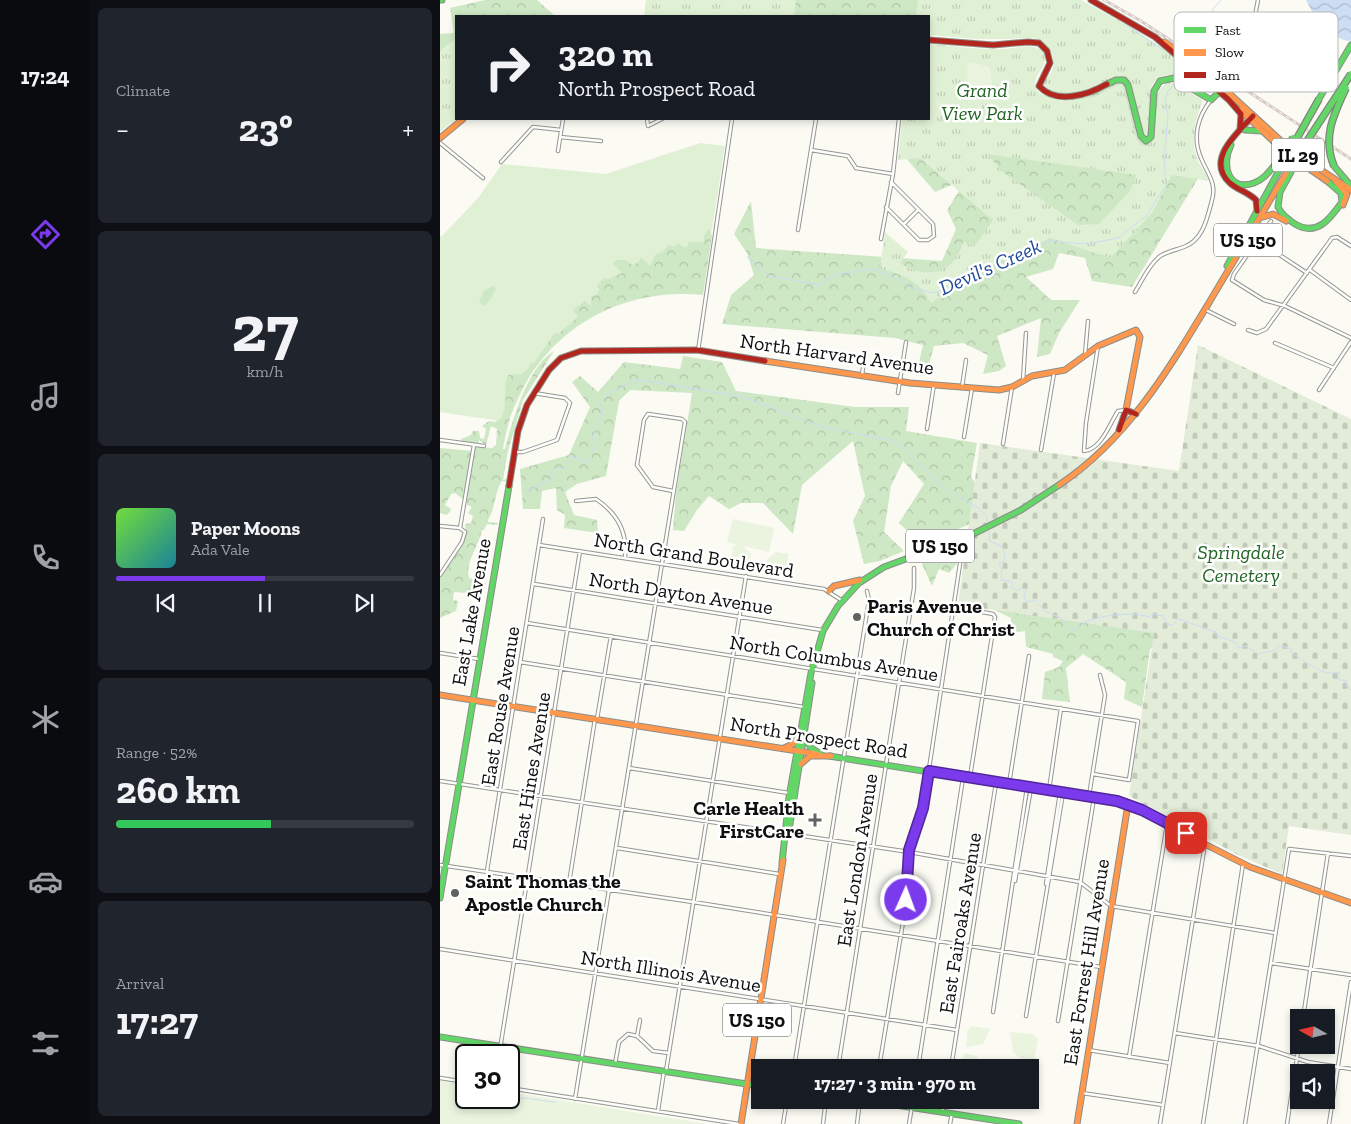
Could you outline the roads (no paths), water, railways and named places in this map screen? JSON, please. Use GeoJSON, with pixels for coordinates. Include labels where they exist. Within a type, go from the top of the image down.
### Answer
{"type":"FeatureCollection","features":[{"type":"Feature","properties":{"kind":"main road","name":"IL 29"},"geometry":{"type":"LineString","coordinates":[[1091,0],[1142,29],[1174,53]]}},
{"type":"Feature","properties":{"kind":"main road"},"geometry":{"type":"LineString","coordinates":[[930,40],[998,45],[1031,42],[1039,44],[1047,51],[1051,63],[1039,79],[1039,86],[1042,90],[1052,94],[1086,94],[1116,80],[1125,80],[1141,137],[1146,141],[1151,136],[1156,86],[1162,80],[1174,80]]}},
{"type":"Feature","properties":{"kind":"main road"},"geometry":{"type":"LineString","coordinates":[[1338,67],[1351,45]]}},
{"type":"Feature","properties":{"kind":"main road"},"geometry":{"type":"LineString","coordinates":[[1351,75],[1328,128],[1328,153],[1334,166],[1351,186]]}},
{"type":"Feature","properties":{"kind":"main road","name":"US 150"},"geometry":{"type":"LineString","coordinates":[[740,1124],[796,788],[799,736],[817,649],[823,631],[842,601],[869,576],[890,564],[968,536],[1009,517],[1062,483],[1106,446],[1136,414],[1166,374],[1250,232],[1351,75]]}},
{"type":"Feature","properties":{"kind":"main road"},"geometry":{"type":"LineString","coordinates":[[1197,92],[1211,100],[1218,92]]}},
{"type":"Feature","properties":{"kind":"main road","name":"IL 29"},"geometry":{"type":"LineString","coordinates":[[1223,92],[1228,99],[1291,150],[1335,180],[1350,194]]}},
{"type":"Feature","properties":{"kind":"main road","name":"IL 29"},"geometry":{"type":"LineString","coordinates":[[1224,92],[1253,119],[1262,131],[1295,160],[1350,194]]}},
{"type":"Feature","properties":{"kind":"main road"},"geometry":{"type":"LineString","coordinates":[[1253,119],[1225,155],[1226,170],[1231,178],[1242,184],[1255,184],[1280,163],[1323,92]]}},
{"type":"Feature","properties":{"kind":"main road"},"geometry":{"type":"LineString","coordinates":[[1228,99],[1242,116],[1241,127],[1223,150],[1221,167],[1228,181],[1258,201],[1256,215],[1250,232]]}},
{"type":"Feature","properties":{"kind":"main road"},"geometry":{"type":"LineString","coordinates":[[1236,134],[1253,119]]}},
{"type":"Feature","properties":{"kind":"main road"},"geometry":{"type":"LineString","coordinates":[[440,138],[462,120]]}},
{"type":"Feature","properties":{"kind":"main road"},"geometry":{"type":"LineString","coordinates":[[1245,130],[1262,131]]}},
{"type":"Feature","properties":{"kind":"main road","name":"US 150"},"geometry":{"type":"LineString","coordinates":[[1250,232],[1280,163]]}},
{"type":"Feature","properties":{"kind":"main road"},"geometry":{"type":"LineString","coordinates":[[1290,171],[1280,195],[1278,208],[1284,216],[1306,229],[1316,228],[1326,223],[1342,202],[1341,193],[1326,180]]}},
{"type":"Feature","properties":{"kind":"main road"},"geometry":{"type":"LineString","coordinates":[[1332,220],[1350,194]]}},
{"type":"Feature","properties":{"kind":"main road"},"geometry":{"type":"LineString","coordinates":[[1250,232],[1268,213],[1275,214],[1306,232],[1321,230],[1344,206],[1351,202]]}},
{"type":"Feature","properties":{"kind":"main road"},"geometry":{"type":"LineString","coordinates":[[1012,387],[1033,375],[1054,374],[1066,369],[1098,346],[1133,331],[1138,332],[1140,338],[1128,408],[1122,424],[1106,446]]}},
{"type":"Feature","properties":{"kind":"main road","name":"North Harvard Avenue"},"geometry":{"type":"LineString","coordinates":[[534,392],[555,363],[575,352],[698,350],[900,381],[999,390],[1012,387]]}},
{"type":"Feature","properties":{"kind":"main road","name":"East Lake Avenue"},"geometry":{"type":"LineString","coordinates":[[440,898],[442,865],[459,783],[515,452],[521,421],[534,392]]}},
{"type":"Feature","properties":{"kind":"main road"},"geometry":{"type":"LineString","coordinates":[[1128,408],[1136,414]]}},
{"type":"Feature","properties":{"kind":"main road"},"geometry":{"type":"LineString","coordinates":[[828,591],[834,586],[848,584],[869,576]]}},
{"type":"Feature","properties":{"kind":"main road","name":"US 150"},"geometry":{"type":"LineString","coordinates":[[787,833],[790,793],[805,731],[813,668]]}},
{"type":"Feature","properties":{"kind":"main road","name":"North Prospect Road"},"geometry":{"type":"LineString","coordinates":[[440,695],[886,764],[1128,804],[1244,864],[1351,903]]}},
{"type":"Feature","properties":{"kind":"main road"},"geometry":{"type":"LineString","coordinates":[[805,731],[808,745],[815,751],[828,755]]}},
{"type":"Feature","properties":{"kind":"main road"},"geometry":{"type":"LineString","coordinates":[[784,748],[793,744],[799,736]]}},
{"type":"Feature","properties":{"kind":"main road"},"geometry":{"type":"LineString","coordinates":[[796,788],[801,764],[805,758],[813,755],[828,755]]}},
{"type":"Feature","properties":{"kind":"main road","name":"East Forrest Hill Avenue"},"geometry":{"type":"LineString","coordinates":[[1077,1124],[1128,804]]}},
{"type":"Feature","properties":{"kind":"main road"},"geometry":{"type":"LineString","coordinates":[[440,1037],[487,1044]]}},
{"type":"Feature","properties":{"kind":"main road"},"geometry":{"type":"LineString","coordinates":[[520,1049],[751,1085]]}},
{"type":"Feature","properties":{"kind":"main road"},"geometry":{"type":"LineString","coordinates":[[925,1109],[992,1122],[1019,1124]]}},
{"type":"Feature","properties":{"kind":"street"},"geometry":{"type":"LineString","coordinates":[[1135,292],[1158,258],[1196,240],[1203,228],[1212,201],[1212,180],[1200,157],[1197,134],[1200,117],[1211,100]]}},
{"type":"Feature","properties":{"kind":"street"},"geometry":{"type":"LineString","coordinates":[[558,151],[563,120]]}},
{"type":"Feature","properties":{"kind":"street"},"geometry":{"type":"LineString","coordinates":[[647,120],[646,124],[650,126],[660,120]]}},
{"type":"Feature","properties":{"kind":"street"},"geometry":{"type":"LineString","coordinates":[[698,350],[732,120]]}},
{"type":"Feature","properties":{"kind":"street"},"geometry":{"type":"LineString","coordinates":[[798,230],[816,120]]}},
{"type":"Feature","properties":{"kind":"street"},"geometry":{"type":"LineString","coordinates":[[881,239],[893,174],[899,120]]}},
{"type":"Feature","properties":{"kind":"street"},"geometry":{"type":"LineString","coordinates":[[501,162],[532,127],[561,130]]}},
{"type":"Feature","properties":{"kind":"street"},"geometry":{"type":"LineString","coordinates":[[560,137],[601,141]]}},
{"type":"Feature","properties":{"kind":"street"},"geometry":{"type":"LineString","coordinates":[[440,143],[483,178]]}},
{"type":"Feature","properties":{"kind":"street"},"geometry":{"type":"LineString","coordinates":[[811,150],[848,156],[856,168],[893,174]]}},
{"type":"Feature","properties":{"kind":"street"},"geometry":{"type":"LineString","coordinates":[[886,207],[918,239],[926,240],[935,233],[933,225],[891,182]]}},
{"type":"Feature","properties":{"kind":"street"},"geometry":{"type":"LineString","coordinates":[[904,224],[918,210]]}},
{"type":"Feature","properties":{"kind":"street"},"geometry":{"type":"LineString","coordinates":[[1270,222],[1232,280],[1264,300],[1284,306],[1351,338]]}},
{"type":"Feature","properties":{"kind":"street"},"geometry":{"type":"LineString","coordinates":[[1248,330],[1257,334],[1266,329],[1333,237],[1351,246]]}},
{"type":"Feature","properties":{"kind":"street"},"geometry":{"type":"LineString","coordinates":[[1257,240],[1307,273]]}},
{"type":"Feature","properties":{"kind":"street"},"geometry":{"type":"LineString","coordinates":[[1310,270],[1351,300]]}},
{"type":"Feature","properties":{"kind":"street"},"geometry":{"type":"LineString","coordinates":[[1204,310],[1234,324]]}},
{"type":"Feature","properties":{"kind":"street"},"geometry":{"type":"LineString","coordinates":[[1085,356],[1088,321]]}},
{"type":"Feature","properties":{"kind":"street"},"geometry":{"type":"LineString","coordinates":[[1022,380],[1026,333]]}},
{"type":"Feature","properties":{"kind":"street"},"geometry":{"type":"LineString","coordinates":[[898,393],[906,342]]}},
{"type":"Feature","properties":{"kind":"street"},"geometry":{"type":"LineString","coordinates":[[1319,390],[1351,342]]}},
{"type":"Feature","properties":{"kind":"street"},"geometry":{"type":"LineString","coordinates":[[1275,343],[1334,368]]}},
{"type":"Feature","properties":{"kind":"street"},"geometry":{"type":"LineString","coordinates":[[1098,346],[1083,450],[1087,451],[1103,437],[1118,411],[1128,408]]}},
{"type":"Feature","properties":{"kind":"street"},"geometry":{"type":"LineString","coordinates":[[962,387],[966,360]]}},
{"type":"Feature","properties":{"kind":"street"},"geometry":{"type":"LineString","coordinates":[[862,375],[864,361]]}},
{"type":"Feature","properties":{"kind":"street"},"geometry":{"type":"LineString","coordinates":[[1041,450],[1054,374]]}},
{"type":"Feature","properties":{"kind":"street"},"geometry":{"type":"LineString","coordinates":[[927,429],[934,384]]}},
{"type":"Feature","properties":{"kind":"street"},"geometry":{"type":"LineString","coordinates":[[1003,444],[1012,387]]}},
{"type":"Feature","properties":{"kind":"street"},"geometry":{"type":"LineString","coordinates":[[964,437],[972,388]]}},
{"type":"Feature","properties":{"kind":"street"},"geometry":{"type":"LineString","coordinates":[[515,452],[523,452],[557,440],[569,411],[570,403],[566,399],[534,392]]}},
{"type":"Feature","properties":{"kind":"street"},"geometry":{"type":"LineString","coordinates":[[575,1099],[663,564],[684,421],[658,415],[646,415],[637,462],[653,487],[673,491]]}},
{"type":"Feature","properties":{"kind":"street"},"geometry":{"type":"LineString","coordinates":[[440,440],[484,446]]}},
{"type":"Feature","properties":{"kind":"street"},"geometry":{"type":"LineString","coordinates":[[460,528],[474,445]]}},
{"type":"Feature","properties":{"kind":"street"},"geometry":{"type":"LineString","coordinates":[[576,501],[596,499],[617,517],[626,545],[625,558]]}},
{"type":"Feature","properties":{"kind":"street","name":"East Rouse Avenue"},"geometry":{"type":"LineString","coordinates":[[487,871],[543,519]]}},
{"type":"Feature","properties":{"kind":"street"},"geometry":{"type":"LineString","coordinates":[[440,526],[460,528],[465,532],[463,539],[440,575]]}},
{"type":"Feature","properties":{"kind":"street","name":"North Grand Boulevard"},"geometry":{"type":"LineString","coordinates":[[539,545],[746,576],[828,591],[842,601]]}},
{"type":"Feature","properties":{"kind":"street","name":"East Hines Avenue"},"geometry":{"type":"LineString","coordinates":[[500,1044],[580,551]]}},
{"type":"Feature","properties":{"kind":"street"},"geometry":{"type":"LineString","coordinates":[[880,1059],[907,894],[909,852],[923,808],[955,607],[961,557]]}},
{"type":"Feature","properties":{"kind":"street","name":"East London Avenue"},"geometry":{"type":"LineString","coordinates":[[839,1059],[915,578],[914,568]]}},
{"type":"Feature","properties":{"kind":"street"},"geometry":{"type":"LineString","coordinates":[[658,1111],[680,987],[746,576]]}},
{"type":"Feature","properties":{"kind":"street","name":"North Dayton Avenue"},"geometry":{"type":"LineString","coordinates":[[533,584],[740,616],[823,631]]}},
{"type":"Feature","properties":{"kind":"street"},"geometry":{"type":"LineString","coordinates":[[795,1059],[869,600],[867,591]]}},
{"type":"Feature","properties":{"kind":"street"},"geometry":{"type":"LineString","coordinates":[[919,1059],[951,861],[995,615],[955,607]]}},
{"type":"Feature","properties":{"kind":"street","name":"North Columbus Avenue"},"geometry":{"type":"LineString","coordinates":[[526,623],[1138,720],[1129,780],[1093,774]]}},
{"type":"Feature","properties":{"kind":"street"},"geometry":{"type":"LineString","coordinates":[[569,883],[611,636]]}},
{"type":"Feature","properties":{"kind":"street"},"geometry":{"type":"LineString","coordinates":[[440,653],[479,659]]}},
{"type":"Feature","properties":{"kind":"street"},"geometry":{"type":"LineString","coordinates":[[1009,784],[1029,656]]}},
{"type":"Feature","properties":{"kind":"street"},"geometry":{"type":"LineString","coordinates":[[520,662],[804,707]]}},
{"type":"Feature","properties":{"kind":"street"},"geometry":{"type":"LineString","coordinates":[[1058,1021],[1080,882],[1105,693],[1100,675]]}},
{"type":"Feature","properties":{"kind":"street"},"geometry":{"type":"LineString","coordinates":[[1049,790],[1061,708]]}},
{"type":"Feature","properties":{"kind":"street"},"geometry":{"type":"LineString","coordinates":[[629,768],[790,793]]}},
{"type":"Feature","properties":{"kind":"street"},"geometry":{"type":"LineString","coordinates":[[440,781],[909,852],[951,861],[1080,882],[1111,906],[1275,933]]}},
{"type":"Feature","properties":{"kind":"street","name":"East Fairoaks Avenue"},"geometry":{"type":"LineString","coordinates":[[952,1059],[996,782]]}},
{"type":"Feature","properties":{"kind":"street"},"geometry":{"type":"LineString","coordinates":[[993,1012],[1029,787]]}},
{"type":"Feature","properties":{"kind":"street"},"geometry":{"type":"LineString","coordinates":[[1026,1016],[1062,792]]}},
{"type":"Feature","properties":{"kind":"street"},"geometry":{"type":"LineString","coordinates":[[1130,1057],[1167,823]]}},
{"type":"Feature","properties":{"kind":"street"},"geometry":{"type":"LineString","coordinates":[[1160,1124],[1205,844]]}},
{"type":"Feature","properties":{"kind":"street"},"geometry":{"type":"LineString","coordinates":[[616,848],[781,874]]}},
{"type":"Feature","properties":{"kind":"street"},"geometry":{"type":"LineString","coordinates":[[1245,1124],[1289,848],[1351,856]]}},
{"type":"Feature","properties":{"kind":"street"},"geometry":{"type":"LineString","coordinates":[[1304,1009],[1328,853]]}},
{"type":"Feature","properties":{"kind":"street"},"geometry":{"type":"LineString","coordinates":[[1203,1124],[1244,864]]}},
{"type":"Feature","properties":{"kind":"street"},"geometry":{"type":"LineString","coordinates":[[442,865],[693,902],[1102,967]]}},
{"type":"Feature","properties":{"kind":"street","name":"North Illinois Avenue"},"geometry":{"type":"LineString","coordinates":[[440,949],[957,1030]]}},
{"type":"Feature","properties":{"kind":"street"},"geometry":{"type":"LineString","coordinates":[[1270,963],[1351,975]]}},
{"type":"Feature","properties":{"kind":"street"},"geometry":{"type":"LineString","coordinates":[[1329,1124],[1351,982]]}},
{"type":"Feature","properties":{"kind":"street"},"geometry":{"type":"LineString","coordinates":[[637,1036],[640,1020]]}},
{"type":"Feature","properties":{"kind":"street"},"geometry":{"type":"LineString","coordinates":[[1175,1033],[1257,1045],[1308,1062],[1351,1069]]}},
{"type":"Feature","properties":{"kind":"street"},"geometry":{"type":"LineString","coordinates":[[615,1064],[621,1039],[628,1034],[637,1036],[647,1048],[669,1053]]}},
{"type":"Feature","properties":{"kind":"street"},"geometry":{"type":"LineString","coordinates":[[1088,1050],[1170,1063]]}},
{"type":"Feature","properties":{"kind":"street"},"geometry":{"type":"LineString","coordinates":[[1287,1124],[1298,1054]]}},
{"type":"Feature","properties":{"kind":"street"},"geometry":{"type":"LineString","coordinates":[[440,1078],[455,1080]]}},
{"type":"Feature","properties":{"kind":"street"},"geometry":{"type":"LineString","coordinates":[[520,1090],[740,1124]]}},
{"type":"Feature","properties":{"kind":"street"},"geometry":{"type":"LineString","coordinates":[[1082,1093],[1163,1105]]}},
{"type":"Feature","properties":{"kind":"street"},"geometry":{"type":"LineString","coordinates":[[783,1124],[786,1109]]}},
{"type":"Feature","properties":{"kind":"street"},"geometry":{"type":"LineString","coordinates":[[823,1124],[825,1109]]}},
{"type":"Feature","properties":{"kind":"street"},"geometry":{"type":"LineString","coordinates":[[857,1124],[860,1109]]}},
{"type":"Feature","properties":{"kind":"street"},"geometry":{"type":"LineString","coordinates":[[909,1124],[912,1109]]}},
{"type":"Feature","properties":{"kind":"street"},"geometry":{"type":"LineString","coordinates":[[950,1124],[952,1113]]}},
{"type":"Feature","properties":{"kind":"water"},"geometry":{"type":"Polygon","coordinates":[[[1306,0],[1351,0],[1351,41],[1338,37],[1338,12],[1312,12],[1306,0]]]}},
{"type":"Feature","properties":{"kind":"waterway","name":"Devil's Creek"},"geometry":{"type":"LineString","coordinates":[[1212,12],[1221,0]]}},
{"type":"Feature","properties":{"kind":"waterway"},"geometry":{"type":"LineString","coordinates":[[1127,25],[1164,51]]}},
{"type":"Feature","properties":{"kind":"waterway","name":"Devil's Creek"},"geometry":{"type":"LineString","coordinates":[[747,257],[769,276],[820,285],[836,274],[873,269],[899,280],[908,287],[933,293],[958,285],[964,278],[984,268],[1009,261],[1047,241],[1087,244],[1118,238],[1146,216],[1166,185],[1164,158],[1168,118],[1165,101],[1168,91],[1174,85]]}},
{"type":"Feature","properties":{"kind":"waterway"},"geometry":{"type":"LineString","coordinates":[[526,492],[554,477],[554,470],[556,468],[564,468],[571,456],[588,463],[591,460],[592,451],[597,448],[592,438],[603,414],[599,406],[608,394],[635,380],[740,396],[822,427],[889,440],[906,449],[942,487],[980,509],[987,517],[988,523]]}},
{"type":"Feature","properties":{"kind":"waterway"},"geometry":{"type":"LineString","coordinates":[[989,532],[990,541],[1003,547],[1005,560],[999,564],[1002,571],[1001,580],[1010,581],[1013,583],[1011,587],[1018,591],[1021,588],[1026,589],[1024,596],[1027,602],[1035,600],[1045,611],[1061,618],[1070,630],[1076,629],[1091,620],[1113,615],[1128,614],[1150,617],[1152,614],[1163,616],[1168,624],[1172,625],[1179,619],[1216,632],[1216,635],[1237,643],[1239,648],[1246,646],[1258,654],[1276,650],[1279,646],[1290,648],[1292,653],[1320,670],[1327,673],[1339,672],[1339,680],[1347,681],[1346,685],[1351,690]]}},
{"type":"Feature","properties":{"kind":"waterway"},"geometry":{"type":"LineString","coordinates":[[520,1098],[555,1102]]}},
{"type":"Feature","properties":{"kind":"railway"},"geometry":{"type":"LineString","coordinates":[[1104,0],[1174,43]]}},
{"type":"Feature","properties":{"kind":"railway"},"geometry":{"type":"LineString","coordinates":[[1249,92],[1351,159]]}},
{"type":"Feature","properties":{"kind":"place","name":"Paris Avenue Church of Christ"},"geometry":{"type":"Point","coordinates":[857,617]}},
{"type":"Feature","properties":{"kind":"place","name":"Carle Health FirstCare"},"geometry":{"type":"Point","coordinates":[815,820]}},
{"type":"Feature","properties":{"kind":"place","name":"Saint Thomas the Apostle Church"},"geometry":{"type":"Point","coordinates":[455,893]}},
{"type":"Feature","properties":{"kind":"park label","name":"Grand View Park"},"geometry":{"type":"Point","coordinates":[982,102]}},
{"type":"Feature","properties":{"kind":"park label","name":"Springdale Cemetery"},"geometry":{"type":"Point","coordinates":[1241,564]}}]}
